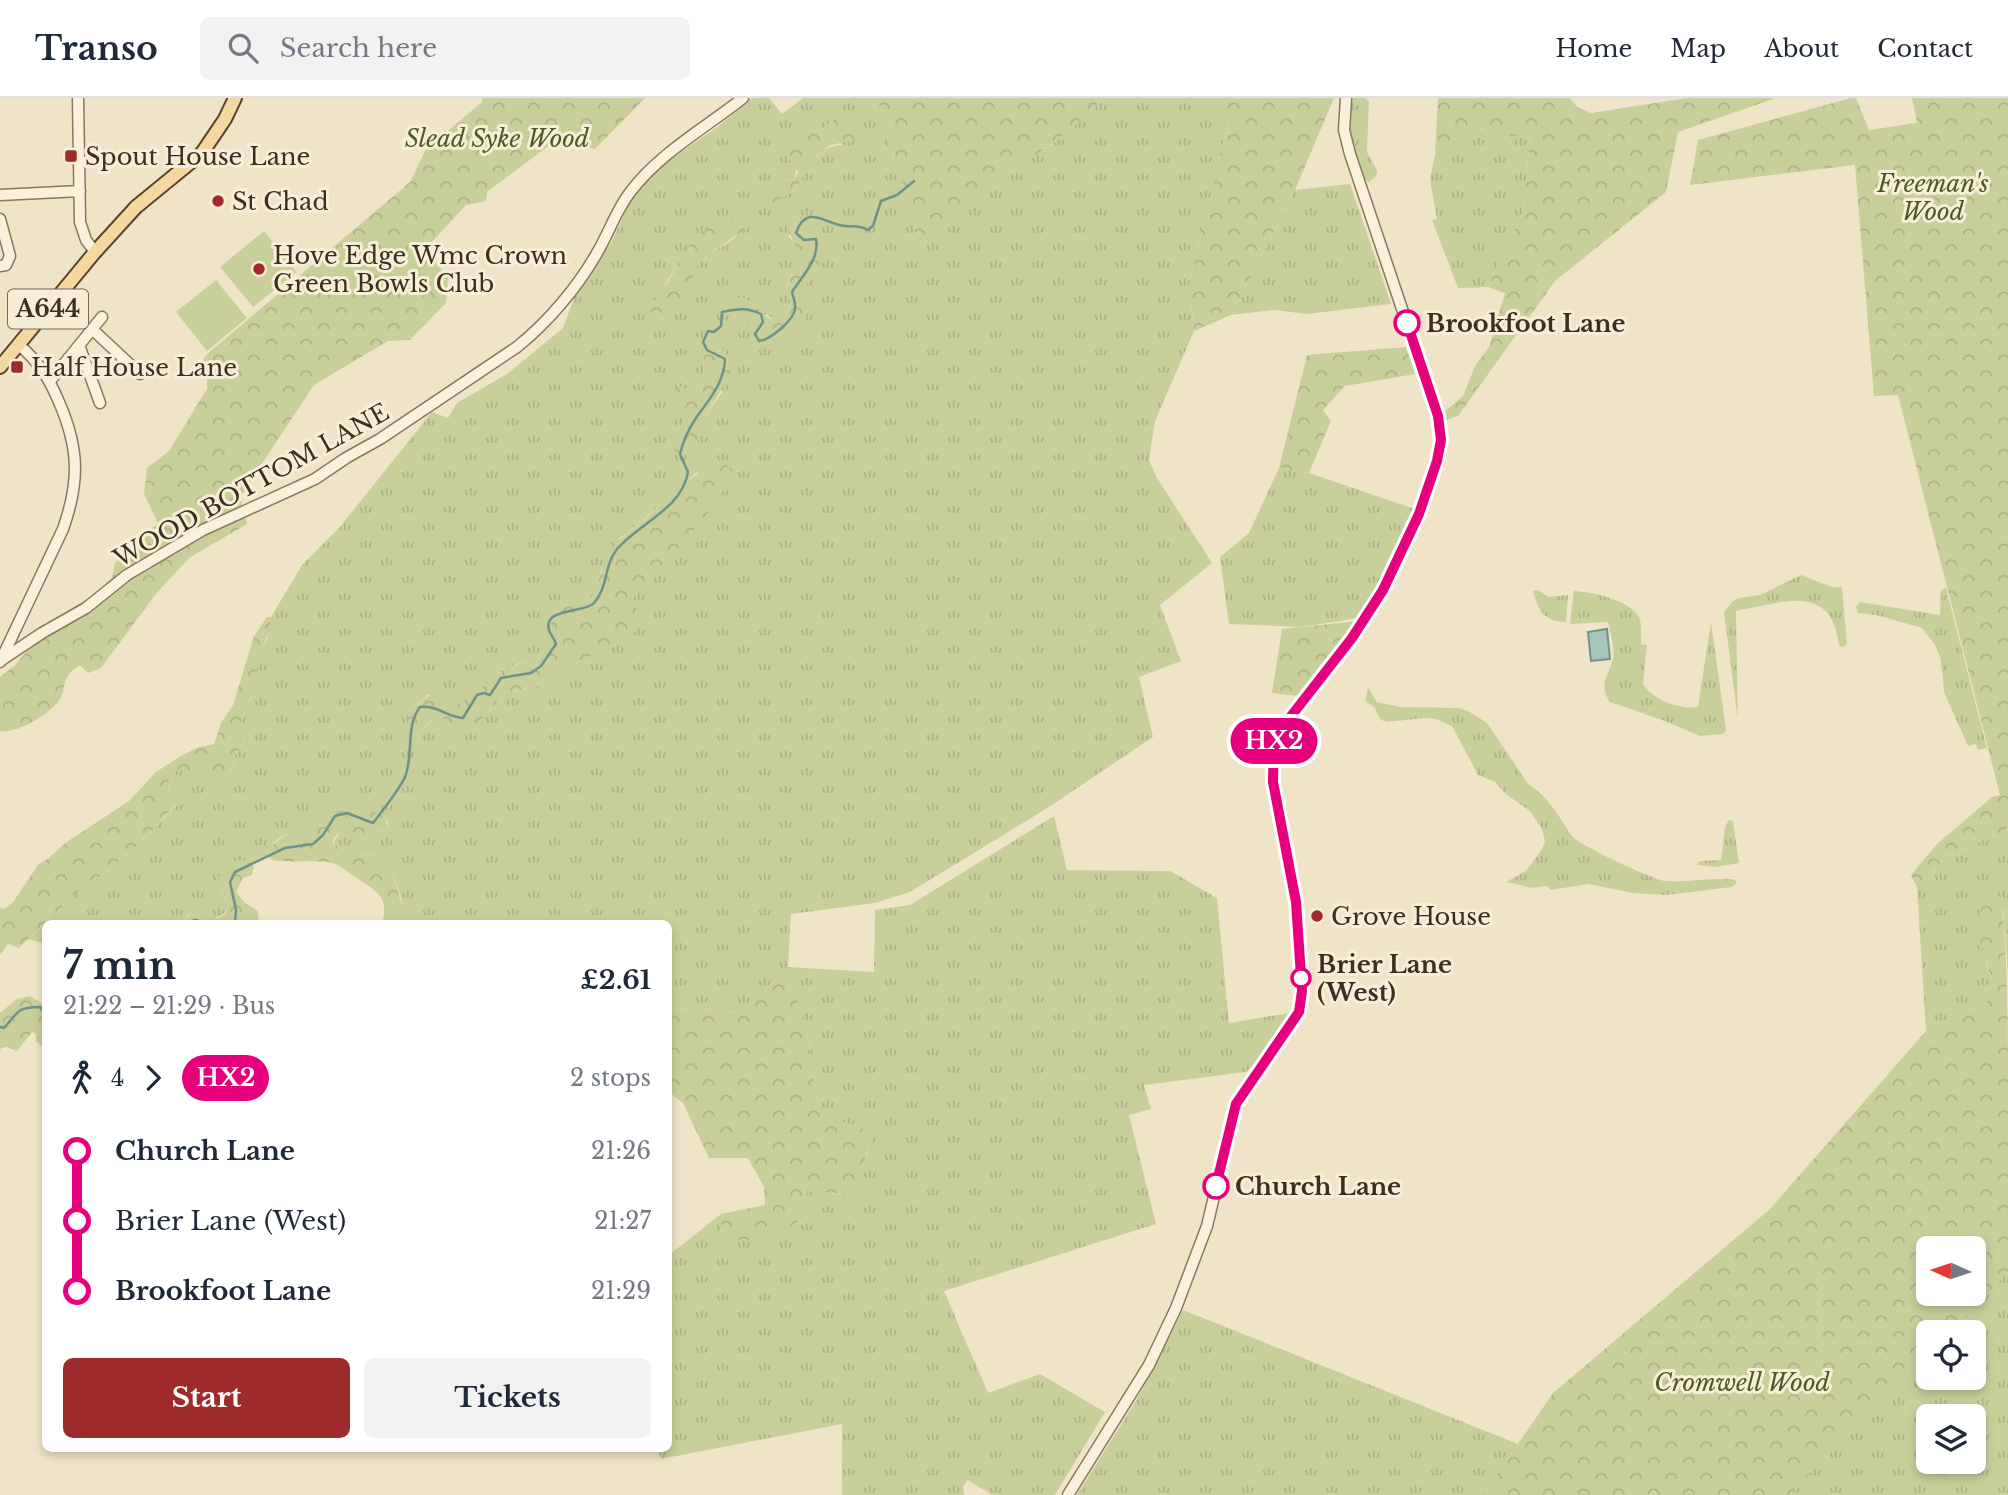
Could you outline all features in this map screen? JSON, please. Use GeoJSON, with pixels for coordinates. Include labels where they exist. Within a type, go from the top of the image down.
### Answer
{"type":"FeatureCollection","features":[{"type":"Feature","properties":{"kind":"main road","name":"A644"},"geometry":{"type":"LineString","coordinates":[[0,367],[136,207],[202,153],[225,119],[235,98]]}},
{"type":"Feature","properties":{"kind":"street"},"geometry":{"type":"LineString","coordinates":[[78,98],[80,222],[86,240],[96,251]]}},
{"type":"Feature","properties":{"kind":"street","name":"WOOD BOTTOM LANE"},"geometry":{"type":"LineString","coordinates":[[0,662],[42,633],[86,608],[127,575],[203,530],[314,479],[380,439],[517,347],[561,303],[597,254],[631,190],[665,157],[743,98]]}},
{"type":"Feature","properties":{"kind":"street"},"geometry":{"type":"LineString","coordinates":[[1068,1495],[1149,1365],[1176,1307],[1207,1226],[1236,1104],[1299,1012],[1302,991],[1296,902],[1273,782],[1274,738],[1352,638],[1383,590],[1419,514],[1437,461],[1441,440],[1438,416],[1350,154],[1344,130],[1346,98]]}},
{"type":"Feature","properties":{"kind":"street"},"geometry":{"type":"LineString","coordinates":[[0,195],[80,191]]}},
{"type":"Feature","properties":{"kind":"street"},"geometry":{"type":"LineString","coordinates":[[0,219],[10,256],[6,264],[0,266]]}},
{"type":"Feature","properties":{"kind":"street"},"geometry":{"type":"LineString","coordinates":[[50,381],[102,317]]}},
{"type":"Feature","properties":{"kind":"street"},"geometry":{"type":"LineString","coordinates":[[92,329],[140,374]]}},
{"type":"Feature","properties":{"kind":"street"},"geometry":{"type":"LineString","coordinates":[[0,662],[61,533],[70,502],[75,464],[74,442],[50,381],[37,361],[19,345]]}},
{"type":"Feature","properties":{"kind":"street"},"geometry":{"type":"LineString","coordinates":[[79,345],[100,403]]}},
{"type":"Feature","properties":{"kind":"green space","name":"Slead Syke Wood"},"geometry":{"type":"Polygon","coordinates":[[[482,98],[645,98],[595,149],[558,139],[487,192],[486,201],[466,205],[429,245],[434,259],[448,278],[446,303],[410,340],[388,341],[314,385],[240,497],[247,524],[189,558],[155,595],[101,668],[88,673],[80,665],[69,674],[61,697],[47,712],[23,727],[0,731],[0,677],[14,666],[34,643],[30,634],[93,595],[112,578],[115,563],[158,523],[144,494],[147,468],[169,451],[207,389],[207,365],[203,360],[206,355],[410,182],[426,149],[424,129],[436,141],[482,102],[482,98]]]}},
{"type":"Feature","properties":{"kind":"green space"},"geometry":{"type":"Polygon","coordinates":[[[751,98],[769,98],[782,114],[803,98],[877,98],[915,228],[930,245],[989,185],[1053,144],[1096,106],[1101,98],[1215,98],[1229,118],[1189,286],[1194,331],[1155,421],[1149,460],[1157,478],[1212,563],[1160,605],[1181,661],[1139,677],[1153,737],[1049,807],[910,892],[875,903],[791,914],[788,967],[874,972],[875,910],[910,905],[1054,816],[1067,870],[1170,871],[1217,898],[1229,1023],[1289,1013],[1276,1044],[1246,1072],[1144,1085],[1151,1109],[1129,1115],[1156,1224],[944,1291],[988,1393],[1040,1374],[1105,1412],[1055,1495],[992,1495],[968,1480],[963,1486],[964,1495],[842,1495],[842,1424],[661,1459],[659,1452],[672,1452],[672,1253],[721,1214],[722,1240],[798,1221],[807,1191],[855,1195],[873,1132],[820,1114],[807,1033],[787,968],[744,1012],[672,1009],[672,920],[437,920],[407,914],[394,878],[381,855],[353,854],[333,844],[340,830],[375,832],[387,829],[388,823],[377,812],[340,802],[326,811],[306,836],[283,836],[266,852],[268,855],[250,863],[222,891],[228,906],[217,918],[189,915],[183,920],[49,920],[82,888],[137,846],[178,804],[168,793],[169,780],[175,771],[184,769],[206,774],[231,772],[235,754],[244,744],[241,722],[251,697],[271,617],[302,565],[339,528],[432,412],[448,418],[457,403],[507,374],[563,328],[576,293],[611,243],[631,200],[659,167],[720,125],[751,98]],[[837,117],[821,130],[806,131],[794,180],[784,181],[792,193],[818,155],[832,146],[841,145],[837,117]],[[712,226],[688,247],[650,310],[707,256],[736,237],[712,226]],[[788,235],[799,249],[800,262],[786,291],[791,301],[788,311],[775,324],[768,315],[734,314],[756,332],[757,338],[808,303],[805,286],[821,262],[821,249],[805,235],[788,235]],[[704,352],[703,382],[689,391],[682,425],[675,438],[677,453],[701,434],[704,418],[722,392],[704,352]],[[697,472],[620,538],[601,570],[595,593],[589,602],[562,600],[550,626],[552,635],[538,661],[507,666],[461,707],[453,698],[428,695],[409,711],[424,729],[436,716],[441,717],[458,733],[472,731],[505,693],[541,685],[563,668],[584,660],[637,612],[633,600],[635,591],[660,570],[718,502],[697,472]]]}},
{"type":"Feature","properties":{"kind":"green space"},"geometry":{"type":"Polygon","coordinates":[[[877,98],[1101,98],[1096,106],[1053,144],[989,185],[930,245],[915,228],[877,98]]]}},
{"type":"Feature","properties":{"kind":"green space"},"geometry":{"type":"Polygon","coordinates":[[[1215,98],[1334,98],[1295,190],[1231,315],[1194,331],[1189,286],[1229,118],[1215,98]]]}},
{"type":"Feature","properties":{"kind":"green space"},"geometry":{"type":"Polygon","coordinates":[[[1351,98],[1366,98],[1369,102],[1367,152],[1377,175],[1369,182],[1363,178],[1351,139],[1351,98]]]}},
{"type":"Feature","properties":{"kind":"green space"},"geometry":{"type":"Polygon","coordinates":[[[1438,98],[1570,98],[1577,107],[1591,113],[1687,98],[1776,98],[1678,132],[1666,192],[1555,281],[1458,416],[1446,420],[1445,411],[1463,396],[1475,366],[1489,347],[1505,293],[1488,287],[1524,208],[1530,134],[1487,140],[1471,127],[1435,154],[1438,98]]]}},
{"type":"Feature","properties":{"kind":"green space","name":"Freeman's Wood"},"geometry":{"type":"Polygon","coordinates":[[[1856,98],[1869,130],[1917,123],[1912,98],[2008,98],[2008,827],[2006,831],[1942,861],[1917,887],[1911,875],[1937,844],[1992,797],[2000,795],[1898,395],[1874,396],[1855,165],[1690,185],[1698,140],[1856,98]]]}},
{"type":"Feature","properties":{"kind":"green space"},"geometry":{"type":"Polygon","coordinates":[[[842,116],[851,117],[857,127],[853,141],[830,145],[817,156],[792,193],[766,206],[784,181],[794,180],[798,172],[788,158],[795,140],[806,131],[821,130],[842,116]]]}},
{"type":"Feature","properties":{"kind":"green space"},"geometry":{"type":"Polygon","coordinates":[[[1471,127],[1487,140],[1530,133],[1524,208],[1488,287],[1458,288],[1432,220],[1437,219],[1430,180],[1435,154],[1471,127]]]}},
{"type":"Feature","properties":{"kind":"green space"},"geometry":{"type":"Polygon","coordinates":[[[1350,184],[1391,304],[1307,314],[1274,310],[1231,315],[1295,190],[1350,184]]]}},
{"type":"Feature","properties":{"kind":"green space"},"geometry":{"type":"Polygon","coordinates":[[[743,215],[746,221],[745,229],[707,256],[695,269],[691,284],[667,321],[654,321],[650,310],[687,248],[712,226],[743,215]]]}},
{"type":"Feature","properties":{"kind":"green space"},"geometry":{"type":"Polygon","coordinates":[[[800,216],[807,227],[805,235],[809,239],[816,239],[817,246],[821,249],[821,262],[805,286],[808,303],[805,325],[777,349],[765,341],[759,341],[756,332],[725,303],[734,294],[745,298],[775,323],[788,311],[791,301],[786,292],[791,276],[800,262],[790,233],[789,221],[800,216]]]}},
{"type":"Feature","properties":{"kind":"green space","name":"Hove Edge Wmc Crown Green Bowls Club"},"geometry":{"type":"Polygon","coordinates":[[[264,231],[297,272],[253,307],[220,267],[264,231]]]}},
{"type":"Feature","properties":{"kind":"green space","name":"Hove Edge Wmc Crown Green Bowls Club"},"geometry":{"type":"Polygon","coordinates":[[[216,280],[247,318],[207,351],[176,312],[216,280]]]}},
{"type":"Feature","properties":{"kind":"green space"},"geometry":{"type":"Polygon","coordinates":[[[716,340],[735,367],[704,418],[694,452],[676,453],[675,437],[682,417],[673,401],[680,386],[689,391],[703,382],[704,352],[716,340]]]}},
{"type":"Feature","properties":{"kind":"green space"},"geometry":{"type":"Polygon","coordinates":[[[1406,347],[1415,374],[1345,386],[1323,410],[1331,421],[1309,473],[1279,468],[1307,355],[1406,347]]]}},
{"type":"Feature","properties":{"kind":"green space"},"geometry":{"type":"Polygon","coordinates":[[[722,462],[733,470],[718,502],[660,570],[633,596],[637,612],[636,630],[631,635],[563,668],[541,685],[505,693],[472,731],[458,733],[441,717],[436,716],[423,729],[407,724],[409,711],[429,696],[440,693],[461,706],[507,666],[538,661],[552,635],[548,630],[549,626],[562,600],[578,595],[589,601],[607,558],[617,542],[690,479],[722,462]]]}},
{"type":"Feature","properties":{"kind":"green space"},"geometry":{"type":"Polygon","coordinates":[[[1279,468],[1309,473],[1415,509],[1359,618],[1301,627],[1229,624],[1220,557],[1249,533],[1279,468]]]}},
{"type":"Feature","properties":{"kind":"green space"},"geometry":{"type":"Polygon","coordinates":[[[1801,575],[1832,587],[1842,587],[1847,644],[1839,646],[1835,626],[1827,612],[1815,604],[1786,601],[1736,611],[1738,720],[1724,612],[1739,598],[1760,595],[1801,575]]]}},
{"type":"Feature","properties":{"kind":"green space"},"geometry":{"type":"Polygon","coordinates":[[[1946,588],[1987,748],[1978,750],[1976,744],[1968,746],[1944,692],[1941,660],[1935,645],[1922,628],[1876,615],[1858,613],[1856,607],[1860,602],[1940,615],[1941,590],[1946,588]]]}},
{"type":"Feature","properties":{"kind":"green space"},"geometry":{"type":"Polygon","coordinates":[[[1538,590],[1549,597],[1568,595],[1566,622],[1553,620],[1544,614],[1533,591],[1538,590]]]}},
{"type":"Feature","properties":{"kind":"green space"},"geometry":{"type":"Polygon","coordinates":[[[1574,591],[1610,598],[1634,611],[1640,620],[1641,644],[1647,645],[1643,684],[1653,695],[1675,705],[1698,707],[1711,622],[1726,730],[1723,734],[1700,736],[1610,702],[1605,690],[1613,654],[1608,622],[1570,624],[1574,591]]]}},
{"type":"Feature","properties":{"kind":"green space"},"geometry":{"type":"Polygon","coordinates":[[[267,617],[271,617],[271,629],[262,647],[251,697],[241,722],[244,744],[235,754],[231,772],[219,777],[206,774],[200,780],[184,769],[175,771],[169,780],[168,793],[178,803],[137,846],[82,888],[48,920],[42,920],[42,926],[19,948],[8,944],[0,955],[0,908],[4,909],[13,902],[38,865],[65,843],[129,801],[156,772],[199,747],[214,744],[221,723],[233,705],[254,636],[267,617]]]}},
{"type":"Feature","properties":{"kind":"green space"},"geometry":{"type":"Polygon","coordinates":[[[1358,621],[1298,696],[1272,693],[1282,629],[1358,621]]]}},
{"type":"Feature","properties":{"kind":"green space"},"geometry":{"type":"Polygon","coordinates":[[[1368,688],[1377,702],[1400,707],[1459,708],[1487,723],[1528,784],[1548,802],[1573,837],[1589,847],[1632,869],[1665,881],[1729,879],[1737,883],[1732,887],[1666,895],[1633,893],[1588,884],[1551,890],[1547,886],[1532,888],[1506,882],[1526,871],[1545,841],[1542,829],[1530,811],[1507,795],[1495,782],[1478,775],[1452,726],[1436,719],[1388,722],[1381,720],[1374,707],[1365,701],[1368,688]]]}},
{"type":"Feature","properties":{"kind":"green space"},"geometry":{"type":"Polygon","coordinates":[[[340,802],[362,807],[383,817],[387,829],[370,834],[340,830],[333,844],[353,854],[381,855],[395,881],[407,914],[435,916],[440,920],[383,920],[384,906],[379,895],[335,864],[272,860],[266,852],[268,847],[288,835],[306,836],[326,811],[340,802]]]}},
{"type":"Feature","properties":{"kind":"green space"},"geometry":{"type":"Polygon","coordinates":[[[1729,820],[1733,821],[1739,863],[1715,867],[1697,865],[1699,861],[1721,860],[1725,827],[1729,820]]]}},
{"type":"Feature","properties":{"kind":"green space"},"geometry":{"type":"Polygon","coordinates":[[[2008,830],[2008,973],[2003,908],[1986,962],[1996,995],[1982,1005],[1926,1031],[1917,887],[1942,861],[2008,830]]]}},
{"type":"Feature","properties":{"kind":"green space"},"geometry":{"type":"Polygon","coordinates":[[[237,860],[245,860],[254,866],[252,875],[243,878],[236,892],[244,902],[258,911],[259,920],[183,920],[202,912],[217,919],[224,915],[228,906],[218,878],[224,869],[237,860]]]}},
{"type":"Feature","properties":{"kind":"green space","name":"Cromwell Wood"},"geometry":{"type":"Polygon","coordinates":[[[1997,884],[2001,897],[2007,975],[2008,1272],[1986,1295],[1986,1236],[1916,1236],[1916,1306],[1975,1306],[1962,1320],[1916,1320],[1916,1365],[1789,1495],[1483,1495],[1553,1393],[1770,1209],[1926,1031],[1982,1005],[1996,995],[1976,926],[1982,905],[1997,884]]]}},
{"type":"Feature","properties":{"kind":"green space"},"geometry":{"type":"Polygon","coordinates":[[[42,926],[42,943],[29,939],[42,926]]]}},
{"type":"Feature","properties":{"kind":"green space"},"geometry":{"type":"Polygon","coordinates":[[[788,967],[807,1033],[820,1114],[873,1132],[855,1195],[807,1191],[798,1221],[771,1241],[722,1240],[721,1214],[765,1205],[764,1187],[748,1158],[709,1158],[683,1103],[672,1094],[672,1009],[744,1012],[788,967]]]}},
{"type":"Feature","properties":{"kind":"green space"},"geometry":{"type":"Polygon","coordinates":[[[30,996],[42,1003],[42,1046],[36,1041],[36,1034],[32,1032],[17,1051],[7,1047],[1,1048],[0,1051],[0,1013],[17,999],[30,996]]]}},
{"type":"Feature","properties":{"kind":"green space"},"geometry":{"type":"Polygon","coordinates":[[[2008,1272],[2008,1495],[1789,1495],[1916,1365],[1916,1390],[1986,1390],[1986,1320],[1962,1320],[1975,1306],[1986,1306],[1986,1295],[2008,1272]]]}},
{"type":"Feature","properties":{"kind":"green space"},"geometry":{"type":"Polygon","coordinates":[[[1183,1310],[1518,1444],[1483,1495],[1077,1495],[1137,1399],[1183,1310]]]}},
{"type":"Feature","properties":{"kind":"water"},"geometry":{"type":"Polygon","coordinates":[[[1607,629],[1610,659],[1591,661],[1588,632],[1607,629]]]}},
{"type":"Feature","properties":{"kind":"waterway"},"geometry":{"type":"LineString","coordinates":[[235,920],[230,882],[235,872],[285,848],[313,844],[323,835],[335,816],[347,813],[373,823],[405,777],[411,732],[420,707],[463,718],[477,695],[490,695],[501,678],[531,673],[541,666],[556,644],[549,630],[552,618],[594,603],[602,590],[610,562],[617,549],[669,506],[684,485],[688,472],[680,454],[686,436],[715,391],[724,368],[725,359],[707,350],[703,342],[708,331],[714,332],[721,326],[722,312],[746,309],[761,314],[763,322],[755,334],[759,341],[764,340],[781,329],[794,313],[792,292],[809,267],[817,246],[816,239],[804,240],[796,233],[800,224],[811,217],[818,217],[838,225],[868,230],[873,226],[881,201],[897,195],[914,181]]}},
{"type":"Feature","properties":{"kind":"waterway"},"geometry":{"type":"LineString","coordinates":[[0,1027],[4,1028],[22,1010],[32,1007],[40,1007],[42,1010]]}},
{"type":"Feature","properties":{"kind":"bus line","name":"HX2"},"geometry":{"type":"LineString","coordinates":[[1216,1186],[1236,1104],[1299,1012],[1302,991],[1296,902],[1273,782],[1274,738],[1352,638],[1383,590],[1419,514],[1437,461],[1441,440],[1438,416],[1407,323]]}},
{"type":"Feature","properties":{"kind":"place","name":"Spout House Lane"},"geometry":{"type":"Point","coordinates":[71,156]}},
{"type":"Feature","properties":{"kind":"place","name":"St Chad"},"geometry":{"type":"Point","coordinates":[218,201]}},
{"type":"Feature","properties":{"kind":"place","name":"Hove Edge Wmc Crown Green Bowls Club"},"geometry":{"type":"Point","coordinates":[259,269]}},
{"type":"Feature","properties":{"kind":"place","name":"Brookfoot Lane"},"geometry":{"type":"Point","coordinates":[1407,323]}},
{"type":"Feature","properties":{"kind":"place","name":"Half House Lane"},"geometry":{"type":"Point","coordinates":[17,367]}},
{"type":"Feature","properties":{"kind":"place","name":"Grove House"},"geometry":{"type":"Point","coordinates":[1317,916]}},
{"type":"Feature","properties":{"kind":"place","name":"Brier Lane (West)"},"geometry":{"type":"Point","coordinates":[1301,978]}},
{"type":"Feature","properties":{"kind":"place","name":"Church Lane"},"geometry":{"type":"Point","coordinates":[1216,1186]}}]}
